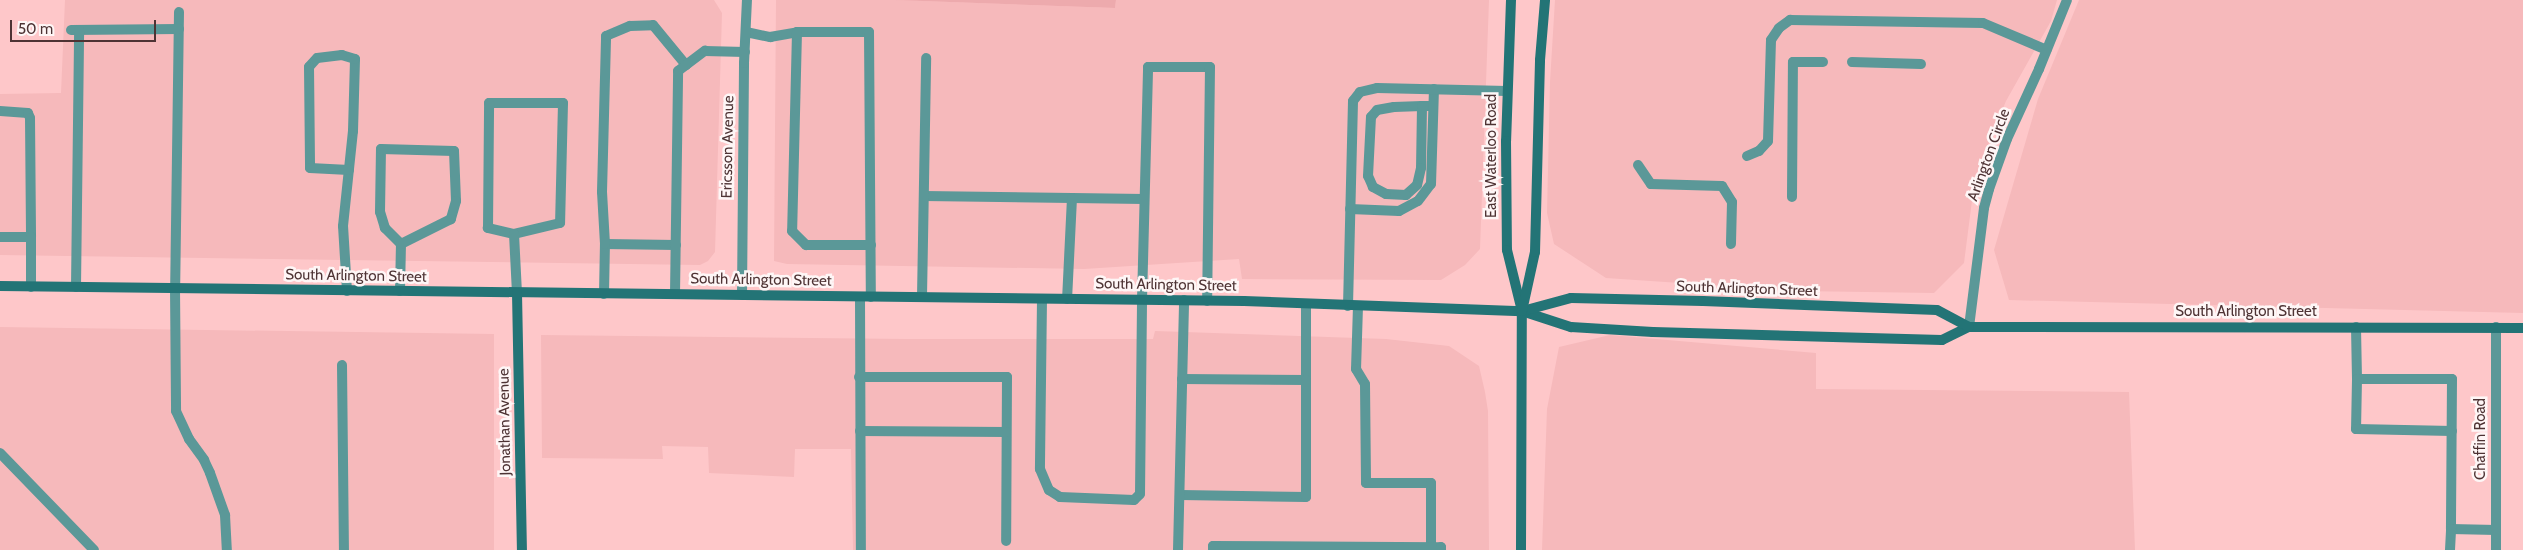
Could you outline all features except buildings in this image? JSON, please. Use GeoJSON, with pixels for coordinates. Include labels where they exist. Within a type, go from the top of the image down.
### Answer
{"type":"FeatureCollection","features":[{"type":"Feature","properties":{"kind":"main road","name":"East Waterloo Road"},"geometry":{"type":"LineString","coordinates":[[1522,550],[1522,311],[1536,252],[1540,60],[1545,0]]}},
{"type":"Feature","properties":{"kind":"main road","name":"East Waterloo Road"},"geometry":{"type":"LineString","coordinates":[[1511,1],[1507,92],[1507,250],[1522,311]]}},
{"type":"Feature","properties":{"kind":"main road","name":"South Arlington Street"},"geometry":{"type":"LineString","coordinates":[[0,286],[1184,300],[1522,311],[1571,327],[1662,332],[1942,340],[1970,327],[2523,328]]}},
{"type":"Feature","properties":{"kind":"main road","name":"Jonathan Avenue"},"geometry":{"type":"LineString","coordinates":[[517,293],[522,550]]}},
{"type":"Feature","properties":{"kind":"main road","name":"South Arlington Street"},"geometry":{"type":"LineString","coordinates":[[1522,311],[1571,298],[1703,301],[1936,310],[1970,327]]}},
{"type":"Feature","properties":{"kind":"street","name":"Ericsson Avenue"},"geometry":{"type":"LineString","coordinates":[[742,295],[747,0]]}},
{"type":"Feature","properties":{"kind":"street","name":"Arlington Circle"},"geometry":{"type":"LineString","coordinates":[[1970,327],[1984,208],[1989,189],[2007,139],[2047,50],[2066,0]]}},
{"type":"Feature","properties":{"kind":"street"},"geometry":{"type":"LineString","coordinates":[[179,12],[174,288],[176,411],[189,439],[204,460],[210,473],[225,515],[227,550]]}},
{"type":"Feature","properties":{"kind":"street"},"geometry":{"type":"LineString","coordinates":[[1747,156],[1759,151],[1768,141],[1771,40],[1779,28],[1790,20],[1984,23],[2047,50]]}},
{"type":"Feature","properties":{"kind":"street"},"geometry":{"type":"LineString","coordinates":[[604,294],[605,244],[602,192],[606,36],[630,26],[653,25],[686,65]]}},
{"type":"Feature","properties":{"kind":"street"},"geometry":{"type":"LineString","coordinates":[[76,287],[75,30],[179,28]]}},
{"type":"Feature","properties":{"kind":"street"},"geometry":{"type":"LineString","coordinates":[[746,32],[770,38],[797,32],[870,32],[872,297]]}},
{"type":"Feature","properties":{"kind":"street"},"geometry":{"type":"LineString","coordinates":[[797,32],[792,231],[806,245],[871,245]]}},
{"type":"Feature","properties":{"kind":"street"},"geometry":{"type":"LineString","coordinates":[[675,294],[678,70],[705,51],[745,52]]}},
{"type":"Feature","properties":{"kind":"street"},"geometry":{"type":"LineString","coordinates":[[347,291],[343,226],[349,170],[355,59],[342,55],[317,58],[309,67],[310,168],[349,170]]}},
{"type":"Feature","properties":{"kind":"street"},"geometry":{"type":"LineString","coordinates":[[922,298],[926,58]]}},
{"type":"Feature","properties":{"kind":"street"},"geometry":{"type":"LineString","coordinates":[[1792,197],[1793,62],[1824,62]]}},
{"type":"Feature","properties":{"kind":"street"},"geometry":{"type":"LineString","coordinates":[[1852,62],[1921,64]]}},
{"type":"Feature","properties":{"kind":"street"},"geometry":{"type":"LineString","coordinates":[[1042,299],[1040,469],[1049,490],[1060,497],[1134,500],[1140,494],[1142,300],[1148,67],[1210,67],[1207,301]]}},
{"type":"Feature","properties":{"kind":"street"},"geometry":{"type":"LineString","coordinates":[[1431,547],[1431,483],[1366,483],[1365,384],[1356,369],[1353,306],[1350,209],[1353,101],[1360,92],[1377,88],[1507,92]]}},
{"type":"Feature","properties":{"kind":"street"},"geometry":{"type":"LineString","coordinates":[[1350,209],[1399,211],[1418,201],[1431,184],[1434,90]]}},
{"type":"Feature","properties":{"kind":"street"},"geometry":{"type":"LineString","coordinates":[[489,103],[563,103],[560,223],[514,234],[488,228],[489,103]]}},
{"type":"Feature","properties":{"kind":"street"},"geometry":{"type":"LineString","coordinates":[[1422,106],[1421,168],[1417,186],[1406,195],[1386,194],[1373,188],[1368,176],[1371,117],[1378,110],[1394,106],[1422,106],[1434,106]]}},
{"type":"Feature","properties":{"kind":"street"},"geometry":{"type":"LineString","coordinates":[[0,111],[28,113],[30,118],[31,287]]}},
{"type":"Feature","properties":{"kind":"street"},"geometry":{"type":"LineString","coordinates":[[400,291],[401,244],[385,228],[380,212],[381,149],[454,151],[456,201],[451,219],[401,244]]}},
{"type":"Feature","properties":{"kind":"street"},"geometry":{"type":"LineString","coordinates":[[1638,165],[1652,184],[1722,186],[1732,202],[1731,244]]}},
{"type":"Feature","properties":{"kind":"street"},"geometry":{"type":"LineString","coordinates":[[924,196],[1144,199]]}},
{"type":"Feature","properties":{"kind":"street"},"geometry":{"type":"LineString","coordinates":[[1067,299],[1072,198]]}},
{"type":"Feature","properties":{"kind":"street"},"geometry":{"type":"LineString","coordinates":[[514,234],[517,293]]}},
{"type":"Feature","properties":{"kind":"street"},"geometry":{"type":"LineString","coordinates":[[0,237],[31,237]]}},
{"type":"Feature","properties":{"kind":"street"},"geometry":{"type":"LineString","coordinates":[[605,244],[676,245]]}},
{"type":"Feature","properties":{"kind":"street"},"geometry":{"type":"LineString","coordinates":[[860,296],[861,550]]}},
{"type":"Feature","properties":{"kind":"street"},"geometry":{"type":"LineString","coordinates":[[1178,550],[1181,495],[1184,300]]}},
{"type":"Feature","properties":{"kind":"street"},"geometry":{"type":"LineString","coordinates":[[1181,495],[1306,497],[1306,304]]}},
{"type":"Feature","properties":{"kind":"street"},"geometry":{"type":"LineString","coordinates":[[2356,327],[2356,430],[2452,431]]}},
{"type":"Feature","properties":{"kind":"street","name":"Chaffin Road"},"geometry":{"type":"LineString","coordinates":[[2496,327],[2496,550]]}},
{"type":"Feature","properties":{"kind":"street"},"geometry":{"type":"LineString","coordinates":[[342,365],[344,550]]}},
{"type":"Feature","properties":{"kind":"street"},"geometry":{"type":"LineString","coordinates":[[859,377],[1007,377],[1006,540]]}},
{"type":"Feature","properties":{"kind":"street"},"geometry":{"type":"LineString","coordinates":[[1182,379],[1306,380]]}},
{"type":"Feature","properties":{"kind":"street"},"geometry":{"type":"LineString","coordinates":[[2356,379],[2452,379],[2450,550]]}},
{"type":"Feature","properties":{"kind":"street"},"geometry":{"type":"LineString","coordinates":[[860,431],[1006,432]]}},
{"type":"Feature","properties":{"kind":"street"},"geometry":{"type":"LineString","coordinates":[[0,453],[94,550]]}},
{"type":"Feature","properties":{"kind":"street"},"geometry":{"type":"LineString","coordinates":[[2451,529],[2496,530]]}},
{"type":"Feature","properties":{"kind":"street"},"geometry":{"type":"LineString","coordinates":[[1213,550],[1213,546],[1441,547],[1441,550]]}},
{"type":"Feature","properties":{"kind":"shaded area"},"geometry":{"type":"Polygon","coordinates":[[[65,0],[714,0],[722,13],[715,252],[708,261],[700,265],[0,255],[0,94],[61,93],[65,0]]]}},
{"type":"Feature","properties":{"kind":"shaded area"},"geometry":{"type":"Polygon","coordinates":[[[776,0],[895,0],[1115,8],[1116,0],[1489,0],[1480,249],[1465,265],[1441,280],[1242,279],[1239,259],[1084,269],[787,264],[774,261],[776,0]]]}},
{"type":"Feature","properties":{"kind":"shaded area"},"geometry":{"type":"Polygon","coordinates":[[[895,0],[1116,0],[1115,8],[895,0]]]}},
{"type":"Feature","properties":{"kind":"shaded area"},"geometry":{"type":"Polygon","coordinates":[[[1555,0],[2057,0],[2051,21],[2006,101],[1975,177],[1964,263],[1934,293],[1799,291],[1606,278],[1554,244],[1547,213],[1550,82],[1555,0]]]}},
{"type":"Feature","properties":{"kind":"shaded area"},"geometry":{"type":"Polygon","coordinates":[[[2079,0],[2523,0],[2523,313],[2009,300],[1994,250],[2038,99],[2079,0]]]}},
{"type":"Feature","properties":{"kind":"shaded area"},"geometry":{"type":"Polygon","coordinates":[[[0,327],[494,334],[494,550],[0,550],[0,327]]]}},
{"type":"Feature","properties":{"kind":"shaded area"},"geometry":{"type":"Polygon","coordinates":[[[1155,331],[1386,339],[1449,346],[1479,366],[1485,392],[1488,411],[1489,550],[853,550],[851,449],[795,449],[794,477],[709,473],[708,447],[662,446],[663,459],[542,458],[541,335],[907,339],[1153,339],[1155,331]]]}},
{"type":"Feature","properties":{"kind":"shaded area"},"geometry":{"type":"Polygon","coordinates":[[[1610,335],[1816,353],[1816,389],[2129,392],[2135,550],[1542,550],[1547,409],[1559,347],[1610,335]]]}}]}
